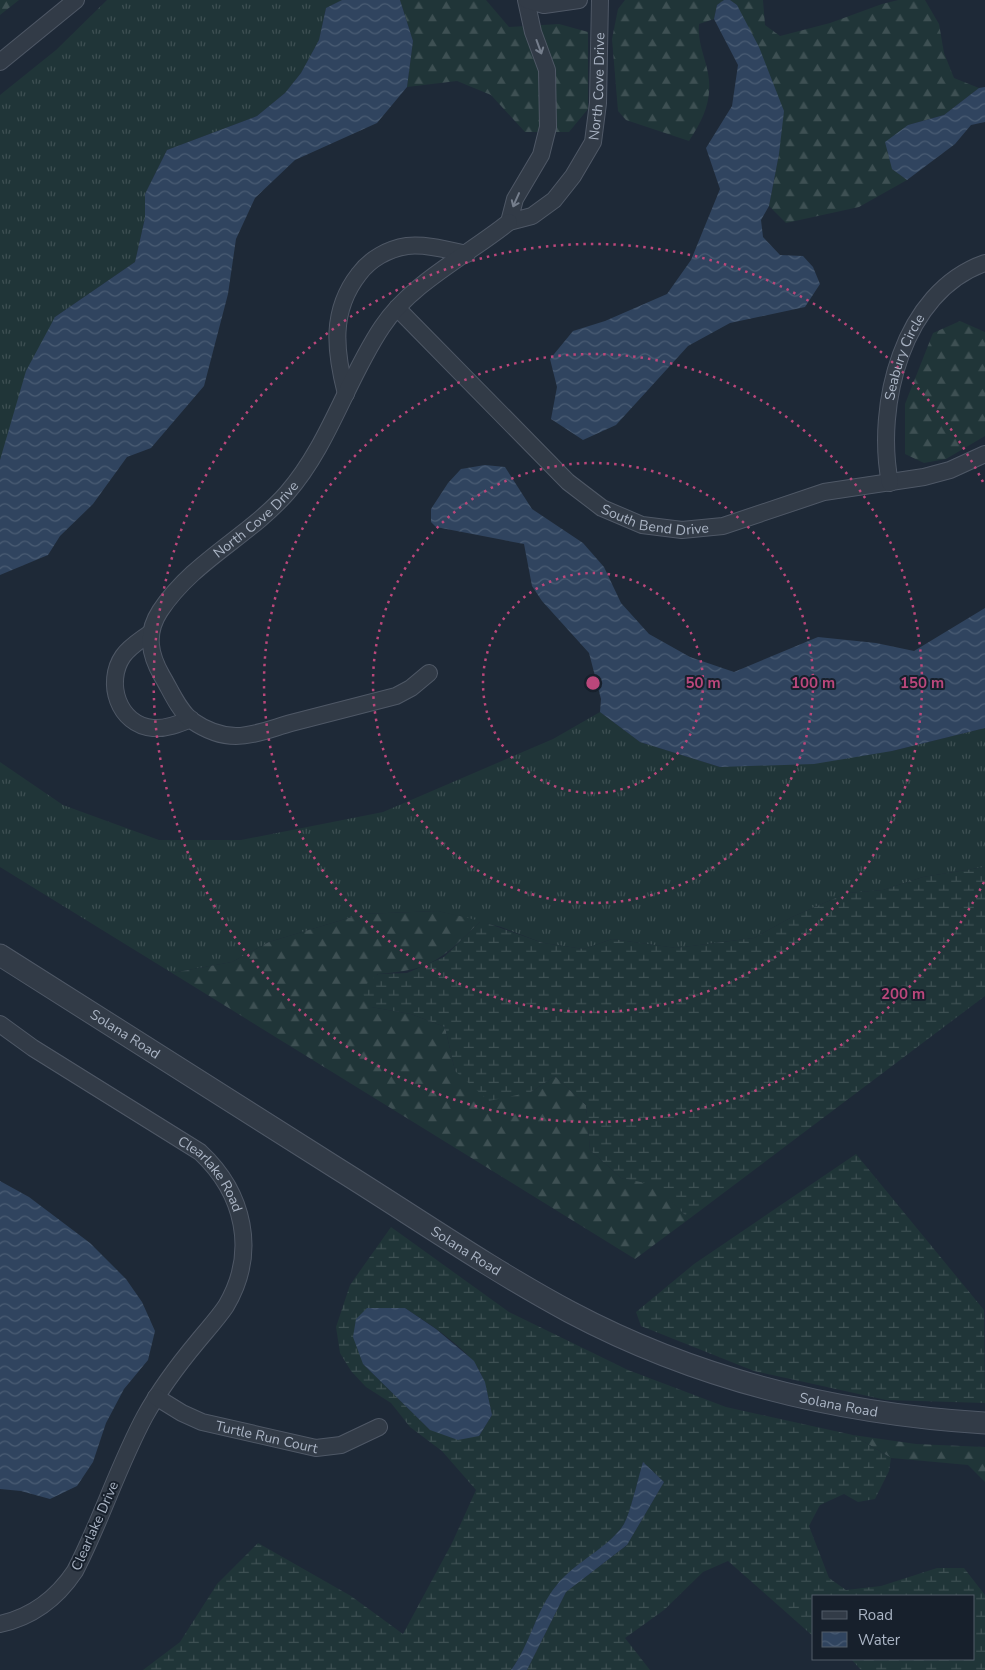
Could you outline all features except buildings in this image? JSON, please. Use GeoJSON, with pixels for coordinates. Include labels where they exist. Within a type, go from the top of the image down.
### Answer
{"type":"FeatureCollection","features":[{"type":"Feature","properties":{"kind":"street"},"geometry":{"type":"LineString","coordinates":[[0,62],[76,0]]}},
{"type":"Feature","properties":{"kind":"street"},"geometry":{"type":"LineString","coordinates":[[509,222],[515,199],[541,155],[548,127],[547,70],[533,32],[526,0],[544,4],[565,4],[579,0]]}},
{"type":"Feature","properties":{"kind":"street","name":"North Cove Drive"},"geometry":{"type":"LineString","coordinates":[[191,719],[174,726],[154,728],[134,720],[120,706],[115,693],[114,680],[117,667],[128,650],[150,634],[161,610],[180,585],[203,563],[267,514],[288,492],[306,468],[374,339],[397,308],[412,293],[509,222],[532,216],[554,200],[573,176],[593,142],[598,103],[600,0]]}},
{"type":"Feature","properties":{"kind":"street"},"geometry":{"type":"LineString","coordinates":[[346,394],[337,353],[338,313],[352,283],[364,267],[383,254],[408,246],[421,246],[467,254]]}},
{"type":"Feature","properties":{"kind":"street","name":"Seabury Circle"},"geometry":{"type":"LineString","coordinates":[[890,483],[885,459],[884,435],[887,402],[902,353],[916,325],[937,295],[966,272],[985,263]]}},
{"type":"Feature","properties":{"kind":"street","name":"South Bend Drive"},"geometry":{"type":"LineString","coordinates":[[397,308],[568,482],[602,508],[635,522],[662,529],[702,530],[723,526],[824,492],[924,478],[950,470],[985,454]]}},
{"type":"Feature","properties":{"kind":"street"},"geometry":{"type":"LineString","coordinates":[[150,634],[154,663],[182,710],[191,719],[221,734],[250,734],[396,696],[411,688],[429,673]]}},
{"type":"Feature","properties":{"kind":"street","name":"Solana Road"},"geometry":{"type":"LineString","coordinates":[[0,955],[524,1286],[624,1338],[728,1378],[807,1400],[872,1413],[985,1423]]}},
{"type":"Feature","properties":{"kind":"street","name":"Clearlake Road"},"geometry":{"type":"LineString","coordinates":[[0,1024],[33,1048],[200,1152],[212,1164],[232,1193],[243,1226],[244,1245],[240,1273],[234,1291],[225,1308],[177,1366],[156,1397]]}},
{"type":"Feature","properties":{"kind":"street","name":"Turtle Run Court"},"geometry":{"type":"LineString","coordinates":[[156,1397],[182,1413],[202,1422],[316,1448],[342,1445],[379,1427]]}},
{"type":"Feature","properties":{"kind":"street","name":"Clearlake Drive"},"geometry":{"type":"LineString","coordinates":[[0,1624],[42,1607],[60,1591],[72,1576],[133,1440],[156,1397]]}},
{"type":"Feature","properties":{"kind":"green space"},"geometry":{"type":"Polygon","coordinates":[[[0,0],[19,0],[0,15],[0,0]]]}},
{"type":"Feature","properties":{"kind":"green space"},"geometry":{"type":"Polygon","coordinates":[[[107,0],[342,0],[326,8],[319,40],[301,73],[285,93],[257,116],[167,150],[145,194],[145,218],[135,262],[55,317],[0,460],[0,95],[56,50],[107,0]]]}},
{"type":"Feature","properties":{"kind":"green space"},"geometry":{"type":"Polygon","coordinates":[[[400,0],[486,0],[509,27],[559,24],[588,32],[588,109],[569,132],[525,132],[491,95],[457,81],[407,87],[413,41],[400,0]]]}},
{"type":"Feature","properties":{"kind":"green space"},"geometry":{"type":"Polygon","coordinates":[[[625,0],[724,0],[717,5],[714,19],[699,24],[699,38],[709,80],[709,97],[705,112],[689,141],[626,120],[618,111],[612,39],[618,9],[625,0]]]}},
{"type":"Feature","properties":{"kind":"green space"},"geometry":{"type":"Polygon","coordinates":[[[730,0],[763,0],[765,25],[780,36],[830,23],[898,0],[925,0],[939,24],[944,53],[954,78],[979,88],[944,115],[908,125],[892,169],[907,180],[859,207],[786,223],[769,206],[779,154],[737,5],[730,0]]]}},
{"type":"Feature","properties":{"kind":"green space"},"geometry":{"type":"Polygon","coordinates":[[[960,321],[985,332],[985,436],[946,459],[924,463],[905,454],[905,404],[933,333],[960,321]]]}},
{"type":"Feature","properties":{"kind":"green space"},"geometry":{"type":"Polygon","coordinates":[[[600,712],[640,742],[720,767],[892,751],[985,728],[985,867],[923,877],[883,890],[847,893],[792,917],[754,938],[676,948],[612,939],[584,949],[543,943],[501,927],[438,911],[362,914],[269,942],[232,962],[172,973],[0,867],[0,762],[63,805],[159,840],[241,840],[383,812],[553,739],[600,712]]]}},
{"type":"Feature","properties":{"kind":"green space"},"geometry":{"type":"Polygon","coordinates":[[[985,867],[985,996],[689,1219],[655,1185],[621,1178],[590,1150],[586,1105],[555,1076],[531,1092],[489,1101],[455,1071],[445,1027],[411,1014],[371,1007],[360,990],[378,974],[407,973],[444,957],[481,921],[543,943],[584,949],[612,939],[676,948],[754,938],[792,917],[847,893],[883,890],[923,877],[985,867]]]}},
{"type":"Feature","properties":{"kind":"green space"},"geometry":{"type":"Polygon","coordinates":[[[438,911],[481,921],[457,944],[436,960],[411,970],[377,974],[371,1007],[411,1014],[445,1027],[455,1071],[531,1092],[555,1076],[586,1105],[590,1150],[621,1178],[655,1184],[689,1219],[635,1259],[172,973],[232,962],[269,942],[362,914],[438,911]]]}},
{"type":"Feature","properties":{"kind":"green space"},"geometry":{"type":"Polygon","coordinates":[[[856,1154],[984,1310],[985,1403],[886,1400],[754,1371],[641,1326],[636,1312],[694,1264],[856,1154]]]}},
{"type":"Feature","properties":{"kind":"green space"},"geometry":{"type":"Polygon","coordinates":[[[391,1227],[509,1312],[628,1370],[726,1407],[853,1435],[891,1458],[889,1471],[875,1499],[858,1502],[844,1494],[820,1505],[809,1526],[829,1578],[846,1590],[881,1586],[937,1568],[964,1568],[985,1595],[985,1670],[861,1670],[852,1660],[975,1660],[975,1595],[812,1595],[812,1635],[728,1561],[703,1572],[664,1610],[625,1638],[650,1670],[527,1670],[566,1592],[627,1545],[664,1482],[643,1462],[632,1504],[624,1524],[609,1541],[572,1570],[556,1586],[543,1606],[518,1660],[511,1670],[143,1670],[180,1642],[217,1584],[258,1543],[351,1596],[403,1634],[452,1543],[476,1490],[442,1451],[410,1427],[391,1403],[366,1387],[351,1371],[340,1353],[336,1327],[350,1285],[391,1227]],[[405,1308],[363,1364],[430,1430],[479,1436],[492,1415],[486,1386],[473,1361],[441,1332],[405,1308]]]}},
{"type":"Feature","properties":{"kind":"green space"},"geometry":{"type":"Polygon","coordinates":[[[853,1435],[916,1444],[985,1447],[985,1482],[968,1465],[891,1458],[853,1435]]]}},
{"type":"Feature","properties":{"kind":"water"},"geometry":{"type":"Polygon","coordinates":[[[342,0],[400,0],[413,41],[407,87],[377,123],[295,160],[255,198],[236,239],[228,294],[204,386],[151,448],[127,457],[93,504],[60,536],[48,555],[0,575],[0,460],[26,371],[55,317],[135,262],[145,218],[145,194],[167,150],[257,116],[285,93],[301,73],[319,40],[326,8],[342,0]]]}},
{"type":"Feature","properties":{"kind":"water"},"geometry":{"type":"Polygon","coordinates":[[[724,0],[730,0],[737,5],[759,47],[784,111],[779,154],[769,206],[761,220],[763,237],[780,255],[803,256],[813,267],[820,284],[805,307],[730,323],[688,346],[616,425],[583,440],[551,419],[557,387],[550,359],[573,331],[605,321],[667,294],[691,260],[720,189],[706,148],[732,106],[738,65],[714,19],[717,5],[724,0]]]}},
{"type":"Feature","properties":{"kind":"water"},"geometry":{"type":"Polygon","coordinates":[[[985,87],[985,122],[971,125],[955,144],[907,180],[892,169],[885,142],[908,125],[944,115],[979,88],[985,87]]]}},
{"type":"Feature","properties":{"kind":"water"},"geometry":{"type":"Polygon","coordinates":[[[485,465],[505,467],[532,509],[583,543],[604,567],[621,603],[649,634],[690,657],[734,672],[818,637],[876,643],[914,651],[985,608],[985,728],[892,751],[814,764],[720,767],[640,742],[600,712],[601,699],[589,653],[542,601],[532,586],[524,544],[436,527],[431,522],[431,509],[448,483],[461,469],[485,465]]]}},
{"type":"Feature","properties":{"kind":"water"},"geometry":{"type":"Polygon","coordinates":[[[0,1181],[29,1197],[90,1243],[126,1279],[142,1302],[155,1331],[148,1360],[124,1389],[106,1423],[93,1462],[77,1486],[50,1499],[21,1491],[0,1489],[0,1181]]]}},
{"type":"Feature","properties":{"kind":"water"},"geometry":{"type":"Polygon","coordinates":[[[367,1308],[405,1308],[436,1329],[474,1361],[485,1382],[492,1415],[479,1436],[458,1440],[430,1430],[363,1364],[353,1337],[356,1319],[367,1308]]]}},
{"type":"Feature","properties":{"kind":"water"},"geometry":{"type":"Polygon","coordinates":[[[643,1462],[664,1482],[627,1545],[566,1592],[527,1670],[511,1670],[518,1660],[549,1595],[563,1577],[610,1540],[624,1524],[643,1462]]]}}]}
